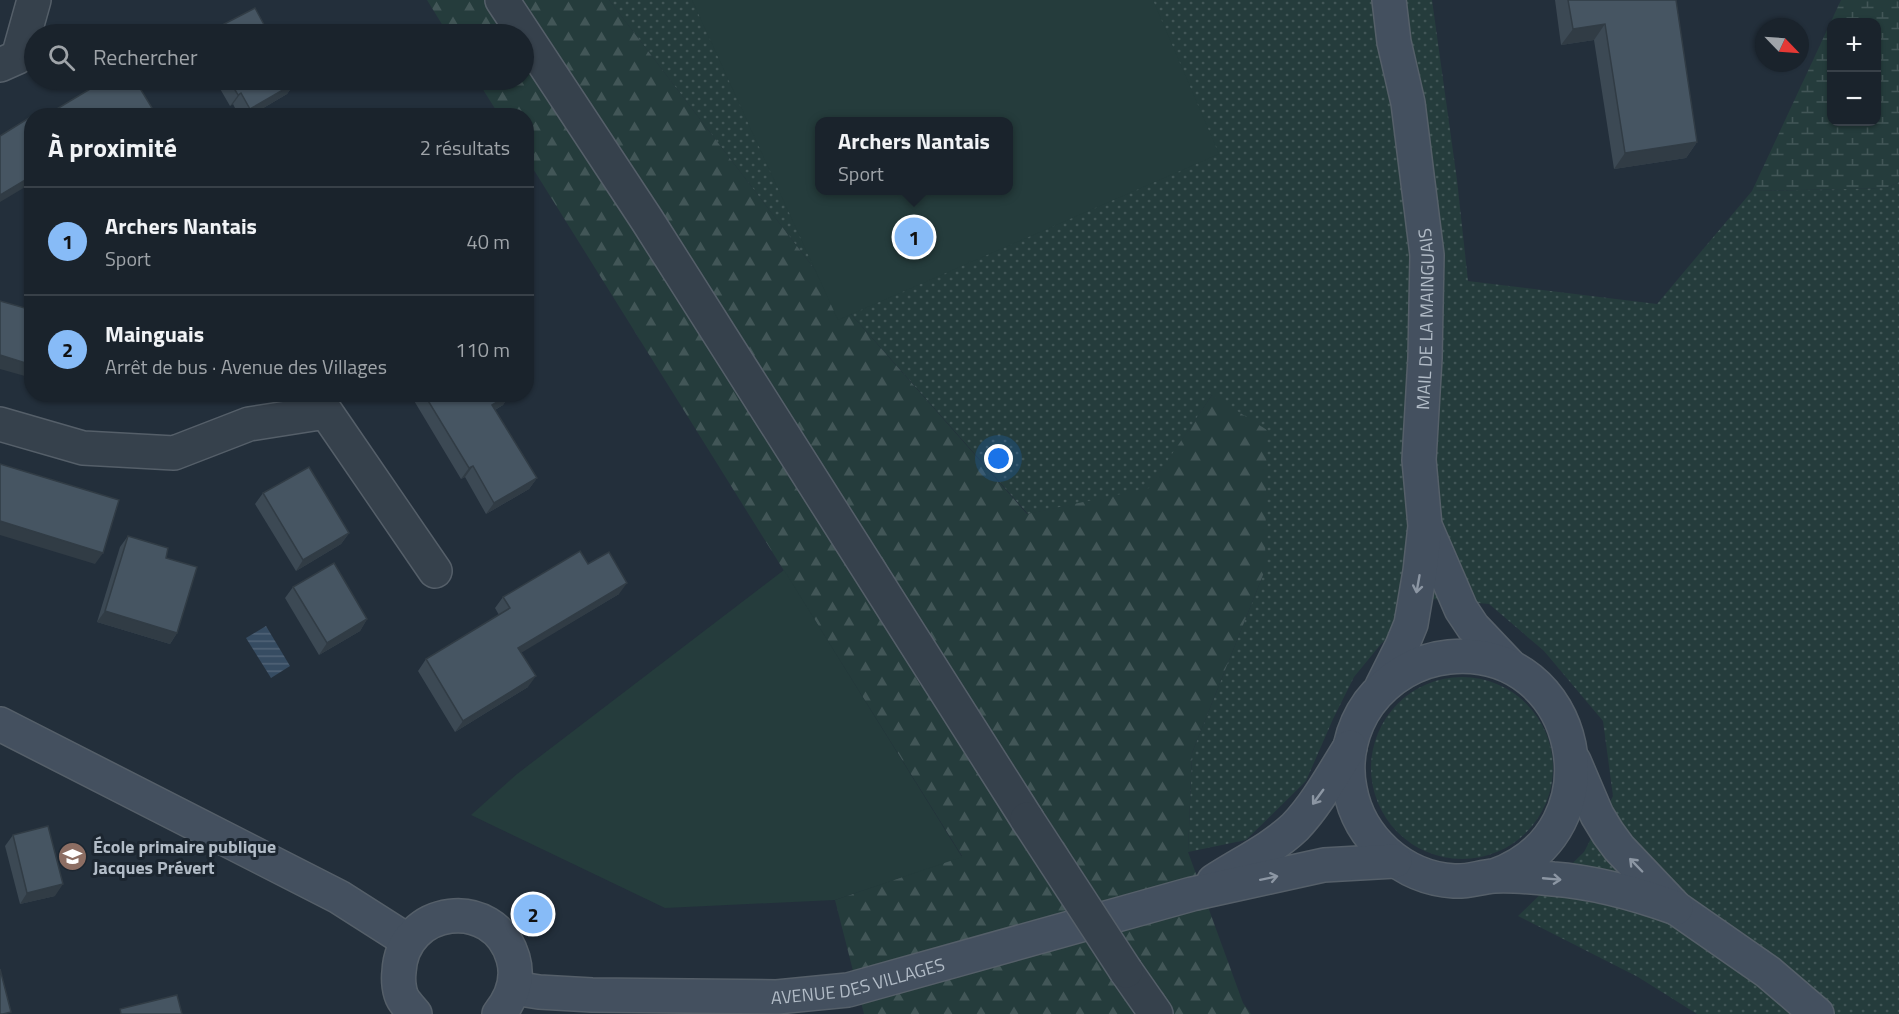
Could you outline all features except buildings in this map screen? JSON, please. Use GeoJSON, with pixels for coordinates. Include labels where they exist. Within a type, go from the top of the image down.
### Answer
{"type":"FeatureCollection","features":[{"type":"Feature","properties":{"kind":"street"},"geometry":{"type":"LineString","coordinates":[[27,24],[34,0]]}},
{"type":"Feature","properties":{"kind":"street"},"geometry":{"type":"LineString","coordinates":[[502,0],[518,24]]}},
{"type":"Feature","properties":{"kind":"street","name":"MAIL DE LA MAINGUAIS"},"geometry":{"type":"LineString","coordinates":[[1376,0],[1394,42]]}},
{"type":"Feature","properties":{"kind":"street","name":"MAIL DE LA MAINGUAIS"},"geometry":{"type":"LineString","coordinates":[[1379,691],[1411,624],[1425,526],[1419,460],[1425,358],[1427,255],[1408,103],[1394,42],[1389,0]]}},
{"type":"Feature","properties":{"kind":"street"},"geometry":{"type":"LineString","coordinates":[[0,65],[18,57],[24,36]]}},
{"type":"Feature","properties":{"kind":"street"},"geometry":{"type":"LineString","coordinates":[[534,48],[647,219],[1027,819],[1156,1014]]}},
{"type":"Feature","properties":{"kind":"street"},"geometry":{"type":"LineString","coordinates":[[0,424],[83,448],[174,453],[249,424],[326,412],[435,571]]}},
{"type":"Feature","properties":{"kind":"street","name":"MAIL DE LA MAINGUAIS"},"geometry":{"type":"LineString","coordinates":[[1425,526],[1461,609],[1473,627],[1511,668]]}},
{"type":"Feature","properties":{"kind":"street"},"geometry":{"type":"LineString","coordinates":[[1494,876],[1530,857],[1544,843],[1561,819],[1573,776],[1566,730],[1542,691],[1511,668],[1492,660],[1474,657],[1439,658],[1397,675],[1379,691],[1360,718],[1350,747],[1347,765],[1352,801],[1369,835],[1395,861],[1436,879],[1453,881],[1494,876],[1578,882],[1645,897],[1676,908]]}},
{"type":"Feature","properties":{"kind":"street"},"geometry":{"type":"LineString","coordinates":[[0,724],[339,897],[408,941]]}},
{"type":"Feature","properties":{"kind":"street","name":"AVENUE DES VILLAGES"},"geometry":{"type":"LineString","coordinates":[[1192,894],[1265,850],[1295,827],[1329,782],[1350,747]]}},
{"type":"Feature","properties":{"kind":"street"},"geometry":{"type":"LineString","coordinates":[[1572,758],[1608,833],[1619,848],[1676,908],[1768,972],[1817,1014]]}},
{"type":"Feature","properties":{"kind":"street","name":"AVENUE DES VILLAGES"},"geometry":{"type":"LineString","coordinates":[[507,1001],[539,992],[777,997],[848,990],[1192,894],[1324,865],[1395,861]]}},
{"type":"Feature","properties":{"kind":"street"},"geometry":{"type":"LineString","coordinates":[[408,1010],[398,979],[399,959],[408,941],[422,927],[441,917],[460,915],[481,920],[498,931],[510,948],[516,967],[507,1001]]}},
{"type":"Feature","properties":{"kind":"green space"},"geometry":{"type":"Polygon","coordinates":[[[427,0],[609,0],[835,296],[1027,514],[1149,488],[1212,395],[1267,430],[1265,570],[1192,753],[1188,852],[1243,1003],[1251,1014],[864,1014],[835,900],[962,856],[534,170],[534,108],[495,108],[483,90],[534,90],[534,24],[442,24],[427,0]]]}},
{"type":"Feature","properties":{"kind":"green space"},"geometry":{"type":"Polygon","coordinates":[[[609,0],[1432,0],[1457,180],[1468,281],[1657,304],[1752,191],[1886,188],[1899,182],[1899,1014],[1697,1014],[1638,977],[1518,916],[1584,852],[1613,796],[1603,721],[1544,651],[1489,604],[1432,599],[1381,644],[1354,677],[1306,781],[1246,840],[1188,852],[1192,753],[1265,570],[1212,395],[1149,489],[1028,514],[835,296],[609,0]]]}},
{"type":"Feature","properties":{"kind":"green space"},"geometry":{"type":"Polygon","coordinates":[[[692,0],[1153,0],[1219,154],[838,320],[692,0]]]}},
{"type":"Feature","properties":{"kind":"green space"},"geometry":{"type":"Polygon","coordinates":[[[1841,0],[1899,0],[1899,182],[1886,188],[1752,191],[1827,30],[1827,126],[1881,126],[1881,18],[1833,18],[1841,0]]]}},
{"type":"Feature","properties":{"kind":"green space"},"geometry":{"type":"Polygon","coordinates":[[[784,570],[962,857],[835,900],[665,908],[471,815],[517,774],[784,570]]]}},
{"type":"Feature","properties":{"kind":"green space"},"geometry":{"type":"Polygon","coordinates":[[[1462,677],[1497,684],[1513,692],[1526,704],[1538,717],[1546,733],[1553,768],[1546,803],[1538,819],[1526,832],[1513,844],[1497,852],[1462,859],[1427,852],[1411,844],[1398,832],[1386,819],[1378,803],[1371,768],[1378,733],[1386,717],[1398,704],[1411,692],[1427,684],[1462,677]]]}},
{"type":"Feature","properties":{"kind":"water"},"geometry":{"type":"Polygon","coordinates":[[[266,626],[290,666],[271,678],[246,638],[266,626]]]}},
{"type":"Feature","properties":{"kind":"place","name":"Archers Nantais"},"geometry":{"type":"Point","coordinates":[914,237]}},
{"type":"Feature","properties":{"kind":"place","name":"École primaire publique Jacques Prévert"},"geometry":{"type":"Point","coordinates":[72,856]}},
{"type":"Feature","properties":{"kind":"place","name":"Mainguais"},"geometry":{"type":"Point","coordinates":[533,914]}}]}
